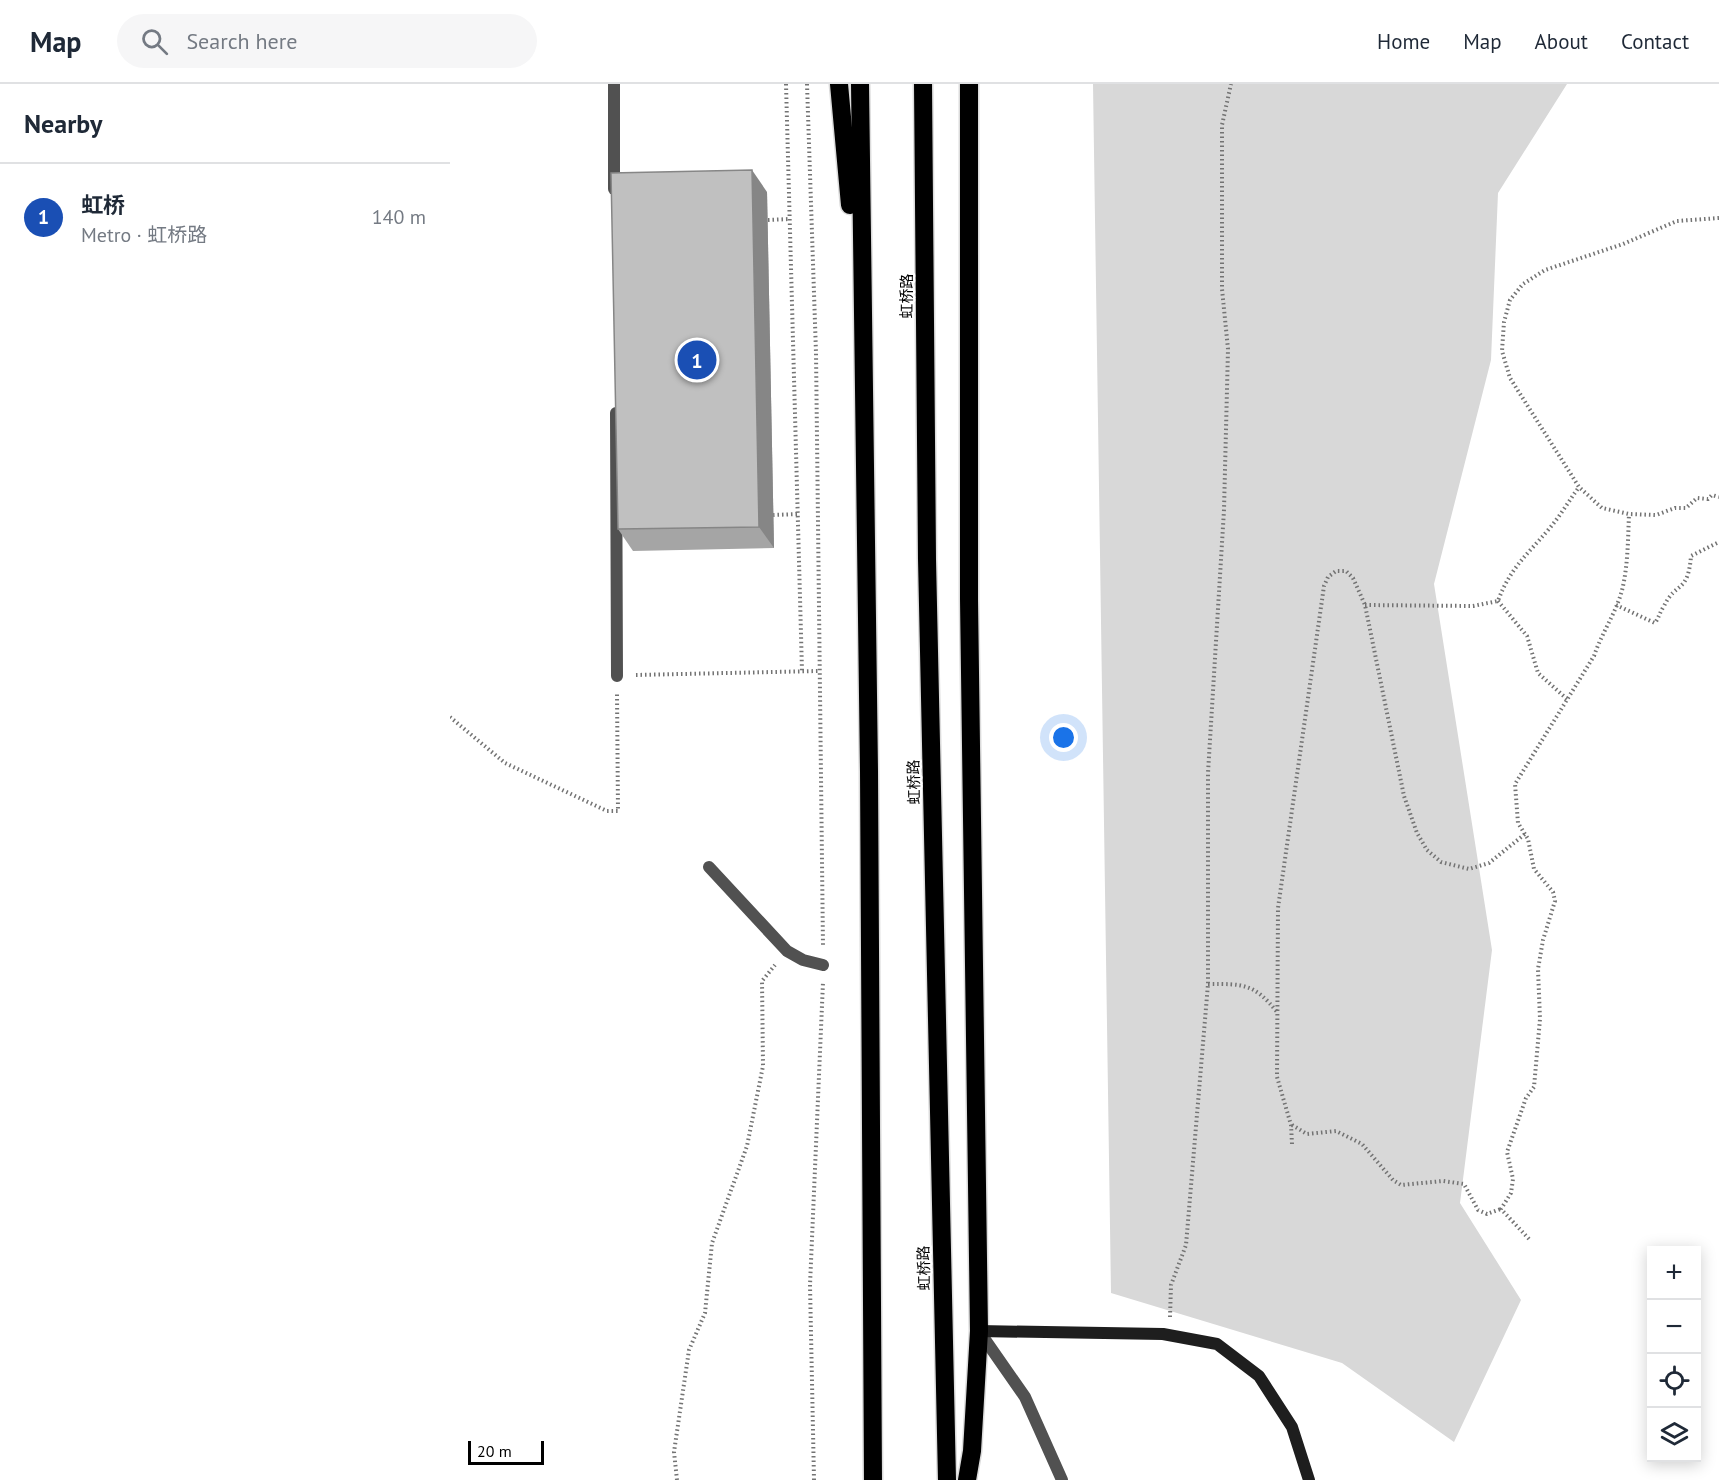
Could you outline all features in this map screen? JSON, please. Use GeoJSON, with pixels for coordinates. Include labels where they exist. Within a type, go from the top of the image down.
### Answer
{"type":"FeatureCollection","features":[{"type":"Feature","properties":{"kind":"highway"},"geometry":{"type":"LineString","coordinates":[[839,84],[862,354]]}},
{"type":"Feature","properties":{"kind":"highway"},"geometry":{"type":"LineString","coordinates":[[860,84],[862,354],[870,783],[873,1480]]}},
{"type":"Feature","properties":{"kind":"highway","name":"虹桥路"},"geometry":{"type":"LineString","coordinates":[[923,84],[927,559],[947,1480]]}},
{"type":"Feature","properties":{"kind":"highway"},"geometry":{"type":"LineString","coordinates":[[967,1480],[972,1451],[980,1331],[969,599],[969,84]]}},
{"type":"Feature","properties":{"kind":"street"},"geometry":{"type":"LineString","coordinates":[[980,1331],[1169,1335],[1217,1344],[1259,1376],[1292,1427],[1309,1480]]}},
{"type":"Feature","properties":{"kind":"lane"},"geometry":{"type":"LineString","coordinates":[[614,84],[614,202]]}},
{"type":"Feature","properties":{"kind":"lane"},"geometry":{"type":"LineString","coordinates":[[615,404],[617,676]]}},
{"type":"Feature","properties":{"kind":"lane"},"geometry":{"type":"LineString","coordinates":[[709,867],[787,951],[803,960],[823,965]]}},
{"type":"Feature","properties":{"kind":"lane"},"geometry":{"type":"LineString","coordinates":[[980,1331],[1025,1397],[1062,1480]]}},
{"type":"Feature","properties":{"kind":"path"},"geometry":{"type":"LineString","coordinates":[[786,84],[802,671]]}},
{"type":"Feature","properties":{"kind":"path"},"geometry":{"type":"LineString","coordinates":[[807,84],[816,353],[823,965],[810,1285],[814,1480]]}},
{"type":"Feature","properties":{"kind":"path"},"geometry":{"type":"LineString","coordinates":[[1169,1335],[1171,1285],[1186,1245],[1208,984],[1208,773],[1224,510],[1228,349],[1222,289],[1222,125],[1231,84]]}},
{"type":"Feature","properties":{"kind":"path"},"geometry":{"type":"LineString","coordinates":[[1719,218],[1677,220],[1623,244],[1545,270],[1523,284],[1510,300],[1502,351],[1510,378],[1579,487],[1602,508],[1629,514],[1656,515],[1675,508],[1686,508],[1697,498],[1708,499],[1712,495],[1719,497]]}},
{"type":"Feature","properties":{"kind":"path"},"geometry":{"type":"LineString","coordinates":[[768,220],[790,219]]}},
{"type":"Feature","properties":{"kind":"path"},"geometry":{"type":"LineString","coordinates":[[1498,601],[1506,580],[1520,558],[1549,529],[1579,487]]}},
{"type":"Feature","properties":{"kind":"path"},"geometry":{"type":"LineString","coordinates":[[773,515],[798,514]]}},
{"type":"Feature","properties":{"kind":"path"},"geometry":{"type":"LineString","coordinates":[[1292,1125],[1307,1134],[1336,1131],[1362,1144],[1393,1180],[1401,1185],[1443,1181],[1464,1184],[1478,1210],[1487,1214],[1501,1209],[1511,1193],[1513,1179],[1507,1152],[1526,1098],[1534,1087],[1540,1019],[1538,969],[1543,939],[1556,901],[1553,892],[1534,869],[1525,834],[1518,823],[1515,784],[1594,656],[1601,635],[1616,605],[1623,587],[1629,514]]}},
{"type":"Feature","properties":{"kind":"path"},"geometry":{"type":"LineString","coordinates":[[1616,605],[1655,623],[1664,605],[1684,584],[1689,575],[1691,556],[1719,542]]}},
{"type":"Feature","properties":{"kind":"path"},"geometry":{"type":"LineString","coordinates":[[1292,1144],[1292,1125],[1277,1077],[1278,908],[1303,718],[1324,586],[1328,577],[1336,571],[1346,572],[1353,578],[1365,605],[1404,796],[1417,833],[1427,850],[1441,862],[1469,868],[1489,863],[1525,834]]}},
{"type":"Feature","properties":{"kind":"path"},"geometry":{"type":"LineString","coordinates":[[1365,605],[1473,606],[1498,601]]}},
{"type":"Feature","properties":{"kind":"path"},"geometry":{"type":"LineString","coordinates":[[1498,601],[1527,636],[1538,673],[1568,700]]}},
{"type":"Feature","properties":{"kind":"path"},"geometry":{"type":"LineString","coordinates":[[450,717],[505,763],[607,811],[618,811],[617,676],[818,671]]}},
{"type":"Feature","properties":{"kind":"path"},"geometry":{"type":"LineString","coordinates":[[677,1480],[674,1452],[689,1350],[705,1313],[712,1243],[747,1146],[763,1066],[762,981],[787,951]]}},
{"type":"Feature","properties":{"kind":"path"},"geometry":{"type":"LineString","coordinates":[[1208,984],[1239,984],[1255,988],[1277,1012]]}},
{"type":"Feature","properties":{"kind":"path"},"geometry":{"type":"LineString","coordinates":[[1501,1209],[1528,1239]]}},
{"type":"Feature","properties":{"kind":"shaded area"},"geometry":{"type":"Polygon","coordinates":[[[1093,84],[1567,84],[1498,193],[1491,360],[1434,584],[1492,950],[1460,1203],[1521,1300],[1454,1442],[1342,1363],[1111,1293],[1093,84]]]}},
{"type":"Feature","properties":{"kind":"building"},"geometry":{"type":"Polygon","coordinates":[[[752,170],[759,527],[618,529],[611,173],[752,170]]]}},
{"type":"Feature","properties":{"kind":"place","name":"虹桥"},"geometry":{"type":"Point","coordinates":[697,360]}}]}
